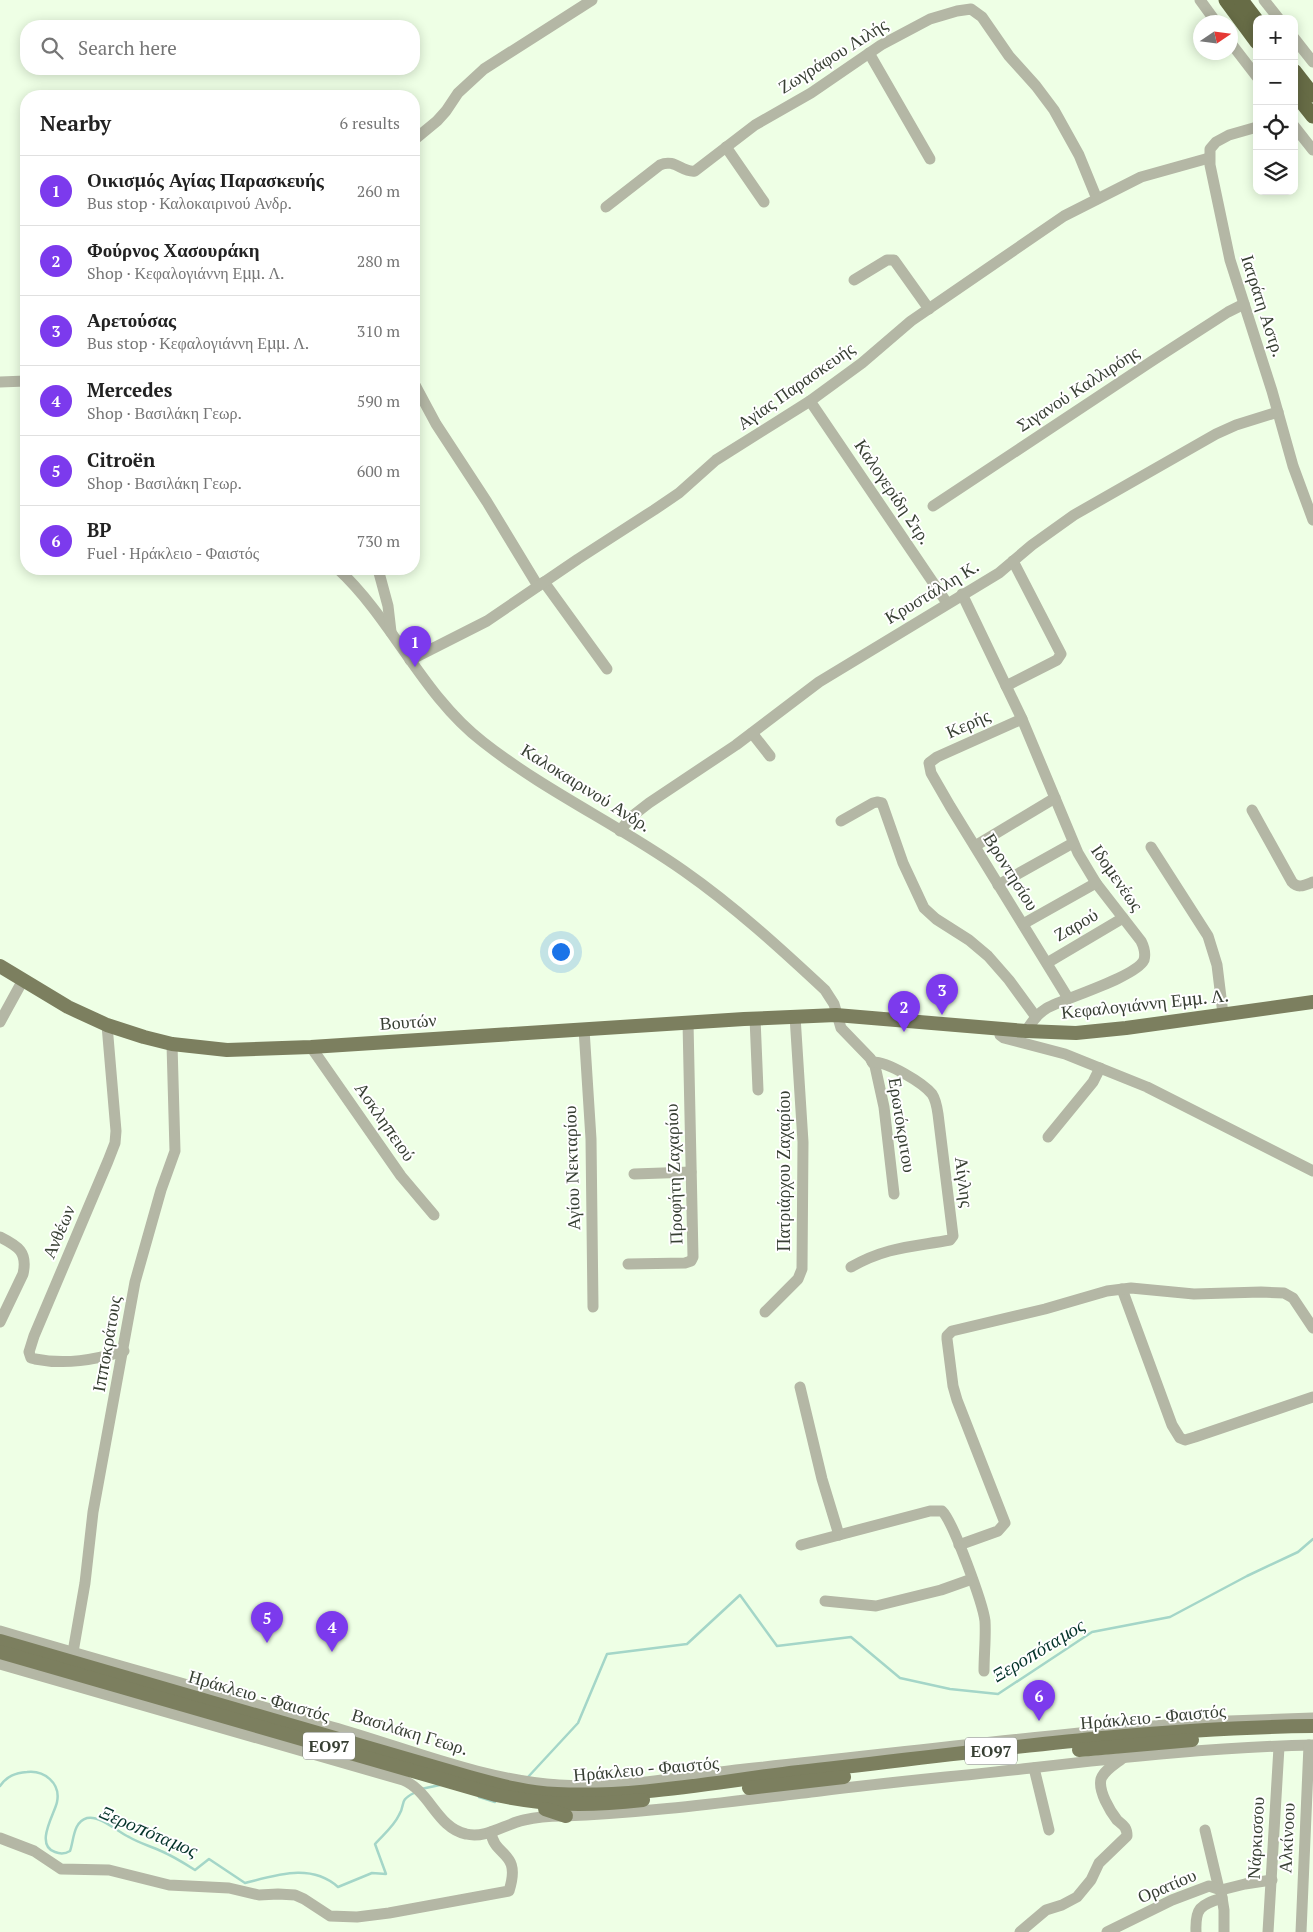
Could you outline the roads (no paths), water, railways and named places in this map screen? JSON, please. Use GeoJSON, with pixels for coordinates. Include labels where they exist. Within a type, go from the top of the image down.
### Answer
{"type":"FeatureCollection","features":[{"type":"Feature","properties":{"kind":"highway"},"geometry":{"type":"LineString","coordinates":[[1226,0],[1253,37]]}},
{"type":"Feature","properties":{"kind":"highway"},"geometry":{"type":"LineString","coordinates":[[1241,0],[1253,16]]}},
{"type":"Feature","properties":{"kind":"highway"},"geometry":{"type":"LineString","coordinates":[[1298,76],[1313,95]]}},
{"type":"Feature","properties":{"kind":"highway"},"geometry":{"type":"LineString","coordinates":[[1298,97],[1313,116]]}},
{"type":"Feature","properties":{"kind":"main road","name":"Βουτών"},"geometry":{"type":"LineString","coordinates":[[0,966],[68,1007],[107,1025],[172,1044],[208,1049],[237,1050],[311,1047],[755,1018],[862,1016]]}},
{"type":"Feature","properties":{"kind":"main road","name":"Κεφαλογιάννη Εμμ. Λ."},"geometry":{"type":"LineString","coordinates":[[862,1016],[1062,1033],[1093,1032],[1313,1002]]}},
{"type":"Feature","properties":{"kind":"main road","name":"Ηράκλειο - Φαιστός"},"geometry":{"type":"LineString","coordinates":[[0,1641],[469,1777],[527,1791],[558,1794],[664,1796]]}},
{"type":"Feature","properties":{"kind":"main road","name":"Ηράκλειο - Φαιστός"},"geometry":{"type":"LineString","coordinates":[[0,1652],[496,1795],[526,1801],[558,1804],[591,1804],[664,1796],[1082,1746],[1202,1740],[1312,1742]]}},
{"type":"Feature","properties":{"kind":"main road"},"geometry":{"type":"LineString","coordinates":[[6,1665],[40,1663]]}},
{"type":"Feature","properties":{"kind":"main road","name":"Ηράκλειο - Φαιστός"},"geometry":{"type":"LineString","coordinates":[[1082,1746],[1109,1737],[1141,1734],[1313,1726]]}},
{"type":"Feature","properties":{"kind":"main road"},"geometry":{"type":"LineString","coordinates":[[334,1727],[343,1736],[355,1743]]}},
{"type":"Feature","properties":{"kind":"main road"},"geometry":{"type":"LineString","coordinates":[[1109,1737],[1142,1727]]}},
{"type":"Feature","properties":{"kind":"main road"},"geometry":{"type":"LineString","coordinates":[[1067,1734],[1082,1746],[1124,1757]]}},
{"type":"Feature","properties":{"kind":"main road"},"geometry":{"type":"LineString","coordinates":[[496,1795],[566,1816]]}},
{"type":"Feature","properties":{"kind":"street"},"geometry":{"type":"LineString","coordinates":[[420,135],[437,121],[458,93],[484,69],[592,0]]}},
{"type":"Feature","properties":{"kind":"street"},"geometry":{"type":"LineString","coordinates":[[1200,0],[1211,15]]}},
{"type":"Feature","properties":{"kind":"street"},"geometry":{"type":"LineString","coordinates":[[1264,0],[1276,15]]}},
{"type":"Feature","properties":{"kind":"street","name":"Ζωγράφου Λιλής"},"geometry":{"type":"LineString","coordinates":[[606,207],[660,165],[672,163],[687,171],[696,171],[755,125],[811,93],[869,53],[930,19],[964,9],[975,11],[982,16],[1009,56],[1054,110],[1079,155],[1097,199]]}},
{"type":"Feature","properties":{"kind":"street"},"geometry":{"type":"LineString","coordinates":[[1298,43],[1313,62]]}},
{"type":"Feature","properties":{"kind":"street"},"geometry":{"type":"LineString","coordinates":[[1238,52],[1253,71]]}},
{"type":"Feature","properties":{"kind":"street"},"geometry":{"type":"LineString","coordinates":[[869,53],[930,159]]}},
{"type":"Feature","properties":{"kind":"street"},"geometry":{"type":"LineString","coordinates":[[1209,158],[1210,149],[1223,138],[1253,128]]}},
{"type":"Feature","properties":{"kind":"street"},"geometry":{"type":"LineString","coordinates":[[1298,131],[1313,150]]}},
{"type":"Feature","properties":{"kind":"street"},"geometry":{"type":"LineString","coordinates":[[726,147],[764,202]]}},
{"type":"Feature","properties":{"kind":"street","name":"Αγίας Παρασκευής"},"geometry":{"type":"LineString","coordinates":[[410,660],[488,620],[667,502],[716,460],[810,401],[862,363],[912,321],[1064,216],[1141,177],[1209,158]]}},
{"type":"Feature","properties":{"kind":"street","name":"Ιατράτη Αστρ."},"geometry":{"type":"LineString","coordinates":[[1209,158],[1226,245],[1291,458],[1311,507],[1313,520]]}},
{"type":"Feature","properties":{"kind":"street"},"geometry":{"type":"LineString","coordinates":[[854,280],[887,260],[894,260],[929,309]]}},
{"type":"Feature","properties":{"kind":"street","name":"Σιγανού Καλλιρόης"},"geometry":{"type":"LineString","coordinates":[[933,506],[1160,356],[1228,312],[1244,304]]}},
{"type":"Feature","properties":{"kind":"street"},"geometry":{"type":"LineString","coordinates":[[0,382],[20,380]]}},
{"type":"Feature","properties":{"kind":"street"},"geometry":{"type":"LineString","coordinates":[[420,394],[436,424],[541,584],[608,669]]}},
{"type":"Feature","properties":{"kind":"street","name":"Καλογερίδη Στρ."},"geometry":{"type":"LineString","coordinates":[[810,401],[948,603]]}},
{"type":"Feature","properties":{"kind":"street","name":"Κρυστάλλη Κ."},"geometry":{"type":"LineString","coordinates":[[620,831],[631,817],[649,803],[752,733],[819,682],[998,573],[1032,545],[1074,515],[1201,442],[1236,425],[1278,412]]}},
{"type":"Feature","properties":{"kind":"street"},"geometry":{"type":"LineString","coordinates":[[1006,686],[1057,660],[1061,654],[1013,561]]}},
{"type":"Feature","properties":{"kind":"street","name":"Καλοκαιρινού Ανδρ."},"geometry":{"type":"LineString","coordinates":[[344,575],[368,599],[440,701],[465,728],[483,743],[541,782],[683,870],[775,944],[825,990],[834,1004],[836,1015]]}},
{"type":"Feature","properties":{"kind":"street"},"geometry":{"type":"LineString","coordinates":[[380,575],[388,606],[391,634]]}},
{"type":"Feature","properties":{"kind":"street","name":"Ιδομενέως"},"geometry":{"type":"LineString","coordinates":[[962,594],[1022,719],[1073,843],[1096,883],[1143,946],[1145,957],[1142,963],[1114,979],[1047,1008],[1036,1017],[1026,1031]]}},
{"type":"Feature","properties":{"kind":"street","name":"Κερής"},"geometry":{"type":"LineString","coordinates":[[929,763],[945,753],[1022,719]]}},
{"type":"Feature","properties":{"kind":"street"},"geometry":{"type":"LineString","coordinates":[[752,733],[770,756]]}},
{"type":"Feature","properties":{"kind":"street","name":"Βροντησίου"},"geometry":{"type":"LineString","coordinates":[[929,763],[931,773],[1068,998]]}},
{"type":"Feature","properties":{"kind":"street"},"geometry":{"type":"LineString","coordinates":[[975,846],[1055,798]]}},
{"type":"Feature","properties":{"kind":"street"},"geometry":{"type":"LineString","coordinates":[[841,821],[874,803],[882,803],[903,862],[924,908],[936,919],[969,940],[988,956],[1009,980],[1036,1017]]}},
{"type":"Feature","properties":{"kind":"street"},"geometry":{"type":"LineString","coordinates":[[1252,810],[1292,882],[1300,887],[1313,882]]}},
{"type":"Feature","properties":{"kind":"street"},"geometry":{"type":"LineString","coordinates":[[998,885],[1073,843]]}},
{"type":"Feature","properties":{"kind":"street"},"geometry":{"type":"LineString","coordinates":[[1151,848],[1208,936],[1217,965],[1223,1014]]}},
{"type":"Feature","properties":{"kind":"street"},"geometry":{"type":"LineString","coordinates":[[1023,924],[1096,883]]}},
{"type":"Feature","properties":{"kind":"street","name":"Ζαρού"},"geometry":{"type":"LineString","coordinates":[[1047,963],[1123,918]]}},
{"type":"Feature","properties":{"kind":"street"},"geometry":{"type":"LineString","coordinates":[[0,1022],[23,980]]}},
{"type":"Feature","properties":{"kind":"street","name":"Ερωτόκριτου"},"geometry":{"type":"LineString","coordinates":[[836,1015],[841,1028],[872,1062],[881,1089],[894,1194]]}},
{"type":"Feature","properties":{"kind":"street","name":"Πατριάρχου Ζαχαρίου"},"geometry":{"type":"LineString","coordinates":[[765,1312],[798,1279],[802,1269],[803,1142],[795,1016]]}},
{"type":"Feature","properties":{"kind":"street"},"geometry":{"type":"LineString","coordinates":[[755,1018],[758,1090]]}},
{"type":"Feature","properties":{"kind":"street","name":"Προφήτη Ζαχαρίου"},"geometry":{"type":"LineString","coordinates":[[628,1264],[682,1263],[692,1260],[694,1251],[688,1022]]}},
{"type":"Feature","properties":{"kind":"street","name":"Ανθέων"},"geometry":{"type":"LineString","coordinates":[[107,1025],[116,1137],[108,1161],[29,1352],[31,1358],[35,1359],[70,1362],[100,1358],[124,1351]]}},
{"type":"Feature","properties":{"kind":"street","name":"Αγίου Νεκταρίου"},"geometry":{"type":"LineString","coordinates":[[584,1029],[591,1139],[593,1307]]}},
{"type":"Feature","properties":{"kind":"street"},"geometry":{"type":"LineString","coordinates":[[999,1029],[1000,1035],[1004,1038],[1065,1054],[1170,1097],[1313,1171]]}},
{"type":"Feature","properties":{"kind":"street","name":"Ιπποκράτους"},"geometry":{"type":"LineString","coordinates":[[73,1652],[85,1583],[93,1512],[124,1351],[135,1282],[161,1190],[175,1151],[172,1044]]}},
{"type":"Feature","properties":{"kind":"street","name":"Ασκληπειού"},"geometry":{"type":"LineString","coordinates":[[311,1047],[401,1176],[434,1215]]}},
{"type":"Feature","properties":{"kind":"street","name":"Αίγλης"},"geometry":{"type":"LineString","coordinates":[[851,1267],[876,1254],[892,1249],[950,1240],[953,1236],[938,1114],[933,1098],[928,1091],[905,1074],[885,1064],[872,1062]]}},
{"type":"Feature","properties":{"kind":"street"},"geometry":{"type":"LineString","coordinates":[[1048,1137],[1093,1082],[1100,1068]]}},
{"type":"Feature","properties":{"kind":"street"},"geometry":{"type":"LineString","coordinates":[[634,1174],[691,1172]]}},
{"type":"Feature","properties":{"kind":"street"},"geometry":{"type":"LineString","coordinates":[[0,1237],[19,1248],[24,1267],[23,1274],[0,1322]]}},
{"type":"Feature","properties":{"kind":"street"},"geometry":{"type":"LineString","coordinates":[[959,1545],[998,1530],[1005,1523],[955,1391],[947,1344],[949,1333],[959,1328],[1045,1309],[1122,1289],[1144,1288],[1194,1294],[1284,1293],[1293,1298],[1313,1328]]}},
{"type":"Feature","properties":{"kind":"street"},"geometry":{"type":"LineString","coordinates":[[1122,1289],[1172,1425],[1180,1438],[1185,1440],[1224,1428],[1313,1397]]}},
{"type":"Feature","properties":{"kind":"street"},"geometry":{"type":"LineString","coordinates":[[800,1387],[822,1479],[839,1535]]}},
{"type":"Feature","properties":{"kind":"street"},"geometry":{"type":"LineString","coordinates":[[801,1545],[940,1510],[945,1514],[959,1545],[980,1600],[985,1621],[984,1671]]}},
{"type":"Feature","properties":{"kind":"street"},"geometry":{"type":"LineString","coordinates":[[825,1601],[876,1606],[932,1592],[972,1579]]}},
{"type":"Feature","properties":{"kind":"street","name":"Βασιλάκη Γεωρ."},"geometry":{"type":"LineString","coordinates":[[0,1631],[334,1727],[471,1769],[529,1782],[592,1786],[646,1783],[741,1769],[1067,1734],[1209,1722],[1313,1718]]}},
{"type":"Feature","properties":{"kind":"street"},"geometry":{"type":"LineString","coordinates":[[6,1665],[407,1781],[426,1797],[445,1821],[455,1830],[475,1835],[491,1832],[526,1819],[590,1816],[664,1796],[673,1784],[684,1777]]}},
{"type":"Feature","properties":{"kind":"street"},"geometry":{"type":"LineString","coordinates":[[646,1783],[659,1786],[664,1796],[684,1806],[1124,1757],[1279,1747],[1312,1742]]}},
{"type":"Feature","properties":{"kind":"street","name":"Αλκίνοου"},"geometry":{"type":"LineString","coordinates":[[1301,1932],[1312,1742]]}},
{"type":"Feature","properties":{"kind":"street","name":"Νάρκισσου"},"geometry":{"type":"LineString","coordinates":[[1268,1932],[1279,1747]]}},
{"type":"Feature","properties":{"kind":"street"},"geometry":{"type":"LineString","coordinates":[[1020,1932],[1034,1927],[1046,1910],[1078,1897],[1091,1880],[1099,1863],[1127,1836],[1125,1826],[1114,1815],[1102,1793],[1101,1784],[1101,1779],[1106,1772],[1124,1757]]}},
{"type":"Feature","properties":{"kind":"street"},"geometry":{"type":"LineString","coordinates":[[1034,1768],[1049,1830]]}},
{"type":"Feature","properties":{"kind":"street"},"geometry":{"type":"LineString","coordinates":[[664,1796],[684,1806]]}},
{"type":"Feature","properties":{"kind":"street"},"geometry":{"type":"LineString","coordinates":[[1205,1830],[1221,1892],[1224,1932]]}},
{"type":"Feature","properties":{"kind":"street"},"geometry":{"type":"LineString","coordinates":[[0,1838],[34,1851],[61,1869],[109,1870],[169,1884],[229,1888],[259,1895],[294,1895],[304,1898],[330,1916],[343,1918],[389,1913],[509,1891],[513,1873],[510,1861],[507,1855],[492,1840],[491,1832]]}},
{"type":"Feature","properties":{"kind":"street","name":"Ορατίου"},"geometry":{"type":"LineString","coordinates":[[1107,1932],[1181,1896],[1209,1886],[1221,1892],[1245,1884],[1272,1880]]}},
{"type":"Feature","properties":{"kind":"street"},"geometry":{"type":"LineString","coordinates":[[1196,1932],[1196,1918],[1199,1909],[1221,1892]]}},
{"type":"Feature","properties":{"kind":"waterway","name":"Ξεροπόταμος"},"geometry":{"type":"LineString","coordinates":[[528,1777],[578,1723],[607,1654],[687,1644],[740,1595],[777,1646],[851,1637],[900,1678],[950,1689],[998,1694],[1092,1632],[1170,1617],[1247,1576],[1298,1552],[1313,1539]]}},
{"type":"Feature","properties":{"kind":"waterway","name":"Ξεροπόταμος"},"geometry":{"type":"LineString","coordinates":[[0,1786],[5,1780],[19,1773],[39,1773],[50,1779],[58,1795],[47,1829],[46,1843],[49,1848],[57,1853],[70,1851],[79,1823],[87,1818],[92,1818],[103,1821],[125,1835],[170,1855],[195,1870],[209,1859],[245,1883],[281,1874],[305,1873],[317,1875],[338,1887],[372,1873],[386,1874],[375,1844],[397,1819],[406,1798],[414,1793]]}},
{"type":"Feature","properties":{"kind":"waterway","name":"Ξεροπόταμος"},"geometry":{"type":"LineString","coordinates":[[421,1789],[440,1785]]}},
{"type":"Feature","properties":{"kind":"waterway","name":"Ξεροπόταμος"},"geometry":{"type":"LineString","coordinates":[[479,1797],[495,1802]]}},
{"type":"Feature","properties":{"kind":"place","name":"Οικισμός Αγίας Παρασκευής"},"geometry":{"type":"Point","coordinates":[415,667]}},
{"type":"Feature","properties":{"kind":"place","name":"Αρετούσας"},"geometry":{"type":"Point","coordinates":[942,1015]}},
{"type":"Feature","properties":{"kind":"place","name":"Φούρνος Χασουράκη"},"geometry":{"type":"Point","coordinates":[904,1032]}},
{"type":"Feature","properties":{"kind":"place","name":"Citroën"},"geometry":{"type":"Point","coordinates":[267,1643]}},
{"type":"Feature","properties":{"kind":"place","name":"Mercedes"},"geometry":{"type":"Point","coordinates":[332,1652]}},
{"type":"Feature","properties":{"kind":"place","name":"BP"},"geometry":{"type":"Point","coordinates":[1039,1721]}}]}
